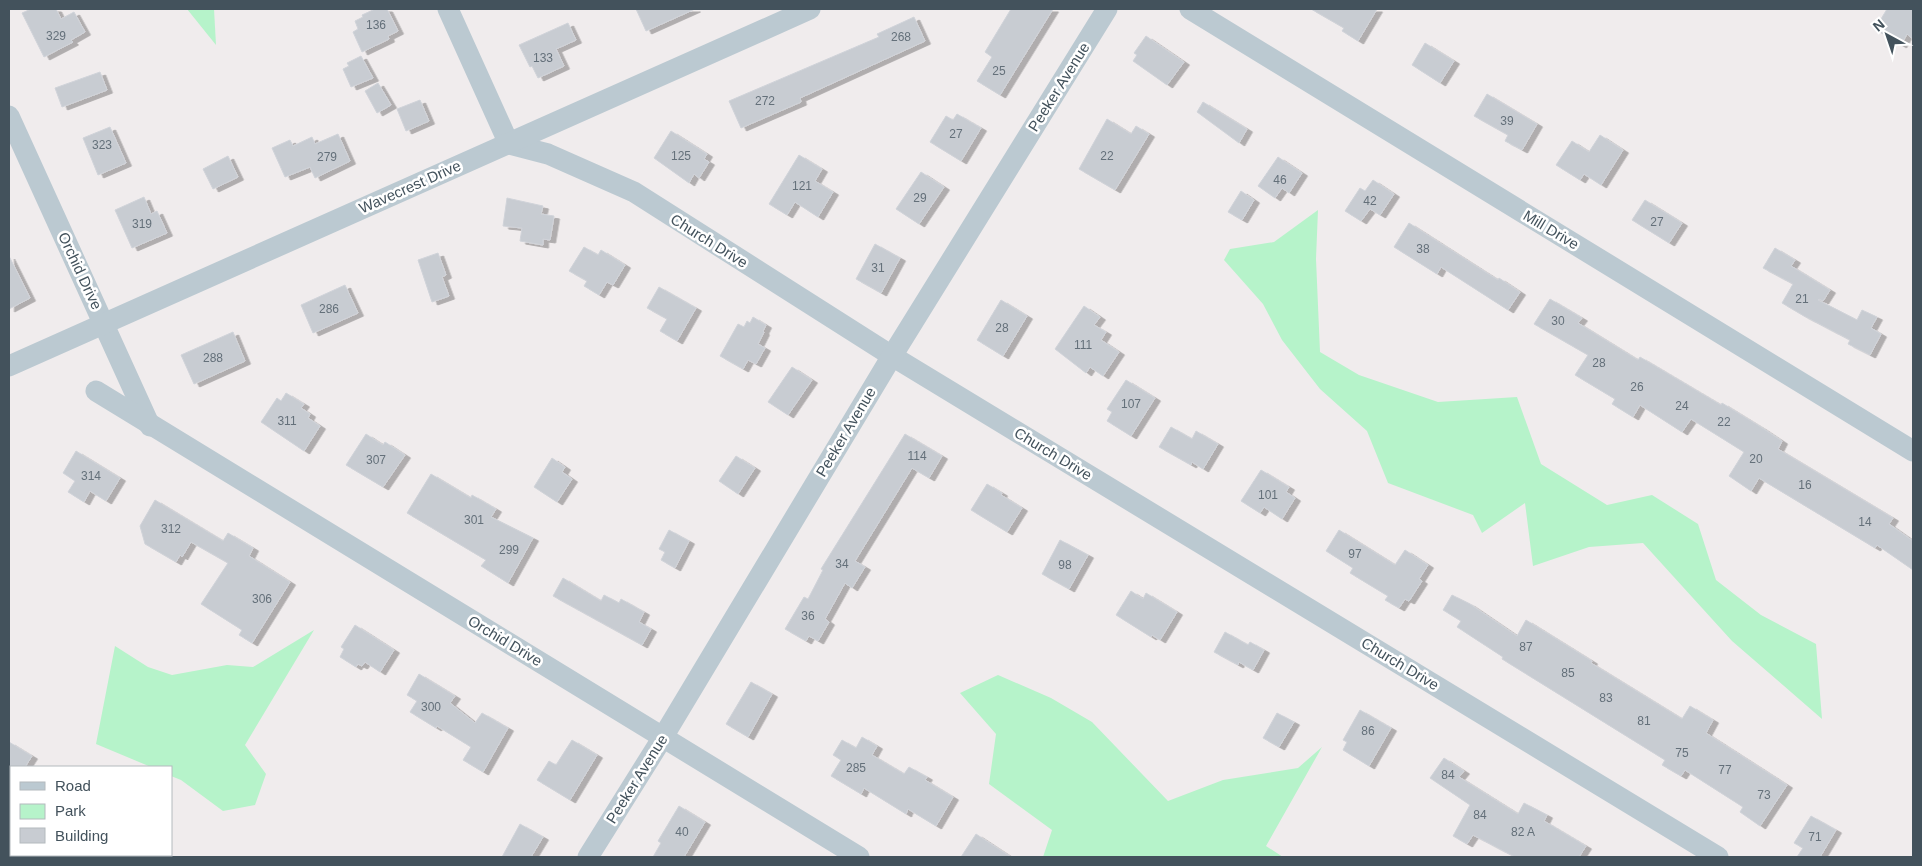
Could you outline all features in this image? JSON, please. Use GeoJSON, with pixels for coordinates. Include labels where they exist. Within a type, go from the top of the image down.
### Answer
{"type":"FeatureCollection","features":[{"type":"Feature","properties":{"kind":"street"},"geometry":{"type":"LineString","coordinates":[[448,9],[509,144]]}},
{"type":"Feature","properties":{"kind":"street","name":"Wavecrest Drive"},"geometry":{"type":"LineString","coordinates":[[9,366],[810,9]]}},
{"type":"Feature","properties":{"kind":"street","name":"Peeker Avenue"},"geometry":{"type":"LineString","coordinates":[[588,857],[663,737],[892,356],[1107,9]]}},
{"type":"Feature","properties":{"kind":"street","name":"Mill Drive"},"geometry":{"type":"LineString","coordinates":[[1190,9],[1913,451]]}},
{"type":"Feature","properties":{"kind":"street","name":"Orchid Drive"},"geometry":{"type":"LineString","coordinates":[[9,116],[150,426]]}},
{"type":"Feature","properties":{"kind":"street","name":"Church Drive"},"geometry":{"type":"LineString","coordinates":[[509,144],[548,154],[634,192],[892,356],[1718,857]]}},
{"type":"Feature","properties":{"kind":"street","name":"Orchid Drive"},"geometry":{"type":"LineString","coordinates":[[96,391],[150,426],[859,857]]}},
{"type":"Feature","properties":{"kind":"green space"},"geometry":{"type":"Polygon","coordinates":[[[187,9],[214,9],[216,45],[187,9]]]}},
{"type":"Feature","properties":{"kind":"green space"},"geometry":{"type":"Polygon","coordinates":[[[1318,210],[1316,259],[1320,352],[1359,375],[1438,402],[1517,397],[1541,464],[1607,505],[1652,495],[1698,524],[1716,580],[1761,615],[1816,644],[1822,719],[1732,641],[1643,543],[1589,547],[1533,566],[1525,503],[1482,533],[1473,515],[1388,483],[1367,431],[1320,389],[1282,340],[1263,304],[1224,260],[1230,249],[1274,242],[1318,210]]]}},
{"type":"Feature","properties":{"kind":"green space"},"geometry":{"type":"Polygon","coordinates":[[[314,630],[245,745],[266,774],[255,805],[223,811],[181,780],[172,776],[172,766],[149,766],[96,744],[115,646],[148,667],[172,675],[227,665],[253,667],[314,630]]]}},
{"type":"Feature","properties":{"kind":"green space"},"geometry":{"type":"Polygon","coordinates":[[[998,675],[1051,698],[1092,722],[1168,801],[1223,780],[1298,768],[1322,747],[1266,846],[1283,857],[1043,857],[1052,830],[989,784],[996,734],[960,693],[998,675]]]}},
{"type":"Feature","properties":{"kind":"building"},"geometry":{"type":"Polygon","coordinates":[[[31,9],[56,9],[61,19],[74,12],[85,32],[71,40],[73,42],[44,57],[22,13],[31,9]]]}},
{"type":"Feature","properties":{"kind":"building"},"geometry":{"type":"Polygon","coordinates":[[[375,9],[387,9],[398,31],[388,36],[389,39],[362,52],[353,32],[358,29],[355,21],[363,17],[362,15],[375,9]]]}},
{"type":"Feature","properties":{"kind":"building"},"geometry":{"type":"Polygon","coordinates":[[[636,9],[695,9],[646,31],[636,9]]]}},
{"type":"Feature","properties":{"kind":"building"},"geometry":{"type":"Polygon","coordinates":[[[1011,9],[1053,9],[1000,95],[977,81],[992,57],[985,52],[1011,9]]]}},
{"type":"Feature","properties":{"kind":"building"},"geometry":{"type":"Polygon","coordinates":[[[1311,9],[1377,9],[1358,41],[1342,31],[1344,28],[1311,9]]]}},
{"type":"Feature","properties":{"kind":"building"},"geometry":{"type":"Polygon","coordinates":[[[1887,9],[1913,9],[1913,39],[1907,34],[1901,45],[1875,29],[1887,9]]]}},
{"type":"Feature","properties":{"kind":"building"},"geometry":{"type":"Polygon","coordinates":[[[914,17],[925,41],[800,98],[801,102],[741,128],[729,101],[879,37],[877,34],[914,17]]]}},
{"type":"Feature","properties":{"kind":"building"},"geometry":{"type":"Polygon","coordinates":[[[568,23],[576,40],[556,49],[564,66],[538,78],[519,45],[568,23]]]}},
{"type":"Feature","properties":{"kind":"building"},"geometry":{"type":"Polygon","coordinates":[[[1146,36],[1184,62],[1167,85],[1133,61],[1137,55],[1134,53],[1146,36]]]}},
{"type":"Feature","properties":{"kind":"building"},"geometry":{"type":"Polygon","coordinates":[[[1425,43],[1454,61],[1440,83],[1412,65],[1425,43]]]}},
{"type":"Feature","properties":{"kind":"building"},"geometry":{"type":"Polygon","coordinates":[[[361,56],[373,78],[351,87],[343,69],[349,66],[347,63],[361,56]]]}},
{"type":"Feature","properties":{"kind":"building"},"geometry":{"type":"Polygon","coordinates":[[[100,72],[107,90],[62,107],[55,88],[100,72]]]}},
{"type":"Feature","properties":{"kind":"building"},"geometry":{"type":"Polygon","coordinates":[[[378,83],[391,105],[377,113],[365,91],[378,83]]]}},
{"type":"Feature","properties":{"kind":"building"},"geometry":{"type":"Polygon","coordinates":[[[1487,94],[1537,124],[1522,150],[1505,141],[1508,135],[1474,116],[1487,94]]]}},
{"type":"Feature","properties":{"kind":"building"},"geometry":{"type":"Polygon","coordinates":[[[420,100],[429,121],[406,131],[397,109],[420,100]]]}},
{"type":"Feature","properties":{"kind":"building"},"geometry":{"type":"Polygon","coordinates":[[[1203,102],[1247,129],[1239,143],[1197,112],[1203,102]]]}},
{"type":"Feature","properties":{"kind":"building"},"geometry":{"type":"Polygon","coordinates":[[[957,114],[981,128],[961,161],[930,142],[946,116],[953,120],[957,114]]]}},
{"type":"Feature","properties":{"kind":"building"},"geometry":{"type":"Polygon","coordinates":[[[1107,119],[1131,134],[1136,126],[1149,134],[1115,190],[1079,169],[1107,119]]]}},
{"type":"Feature","properties":{"kind":"building"},"geometry":{"type":"Polygon","coordinates":[[[110,127],[126,163],[98,175],[83,138],[110,127]]]}},
{"type":"Feature","properties":{"kind":"building"},"geometry":{"type":"Polygon","coordinates":[[[671,131],[707,154],[704,159],[709,162],[699,178],[694,174],[689,183],[654,158],[671,131]]]}},
{"type":"Feature","properties":{"kind":"building"},"geometry":{"type":"Polygon","coordinates":[[[338,134],[350,161],[315,178],[310,167],[285,177],[272,148],[290,140],[293,146],[312,137],[315,144],[338,134]]]}},
{"type":"Feature","properties":{"kind":"building"},"geometry":{"type":"Polygon","coordinates":[[[1600,135],[1623,150],[1601,185],[1584,174],[1580,180],[1556,165],[1572,141],[1589,152],[1600,135]]]}},
{"type":"Feature","properties":{"kind":"building"},"geometry":{"type":"Polygon","coordinates":[[[799,155],[822,169],[815,181],[833,192],[818,217],[795,202],[787,215],[769,204],[799,155]]]}},
{"type":"Feature","properties":{"kind":"building"},"geometry":{"type":"Polygon","coordinates":[[[228,156],[238,177],[213,189],[203,169],[228,156]]]}},
{"type":"Feature","properties":{"kind":"building"},"geometry":{"type":"Polygon","coordinates":[[[1278,157],[1302,173],[1289,193],[1282,188],[1275,198],[1258,186],[1278,157]]]}},
{"type":"Feature","properties":{"kind":"building"},"geometry":{"type":"Polygon","coordinates":[[[921,172],[944,187],[919,224],[896,209],[921,172]]]}},
{"type":"Feature","properties":{"kind":"building"},"geometry":{"type":"Polygon","coordinates":[[[1373,180],[1394,194],[1380,215],[1370,209],[1361,221],[1345,211],[1360,188],[1365,191],[1373,180]]]}},
{"type":"Feature","properties":{"kind":"building"},"geometry":{"type":"Polygon","coordinates":[[[1241,191],[1254,200],[1242,220],[1228,212],[1241,191]]]}},
{"type":"Feature","properties":{"kind":"building"},"geometry":{"type":"Polygon","coordinates":[[[144,197],[151,214],[157,211],[167,233],[132,248],[115,210],[144,197]]]}},
{"type":"Feature","properties":{"kind":"building"},"geometry":{"type":"Polygon","coordinates":[[[507,198],[543,206],[541,214],[554,216],[550,240],[543,239],[543,245],[520,241],[522,228],[503,226],[507,198]]]}},
{"type":"Feature","properties":{"kind":"building"},"geometry":{"type":"Polygon","coordinates":[[[1645,200],[1682,223],[1669,243],[1632,220],[1645,200]]]}},
{"type":"Feature","properties":{"kind":"building"},"geometry":{"type":"Polygon","coordinates":[[[1409,223],[1520,292],[1508,310],[1441,267],[1437,274],[1394,247],[1409,223]]]}},
{"type":"Feature","properties":{"kind":"building"},"geometry":{"type":"Polygon","coordinates":[[[875,244],[900,258],[881,293],[856,279],[875,244]]]}},
{"type":"Feature","properties":{"kind":"building"},"geometry":{"type":"Polygon","coordinates":[[[584,247],[598,255],[601,250],[625,265],[613,285],[607,282],[599,295],[584,286],[587,281],[569,271],[584,247]]]}},
{"type":"Feature","properties":{"kind":"building"},"geometry":{"type":"Polygon","coordinates":[[[1775,248],[1795,260],[1791,266],[1830,290],[1823,301],[1818,300],[1857,320],[1862,310],[1877,317],[1871,328],[1881,334],[1870,355],[1848,344],[1850,340],[1782,303],[1793,284],[1763,268],[1775,248]]]}},
{"type":"Feature","properties":{"kind":"building"},"geometry":{"type":"Polygon","coordinates":[[[438,253],[446,275],[442,277],[449,296],[432,302],[418,260],[438,253]]]}},
{"type":"Feature","properties":{"kind":"building"},"geometry":{"type":"Polygon","coordinates":[[[9,256],[30,298],[9,309],[9,256]]]}},
{"type":"Feature","properties":{"kind":"building"},"geometry":{"type":"Polygon","coordinates":[[[345,285],[358,313],[313,333],[301,305],[345,285]]]}},
{"type":"Feature","properties":{"kind":"building"},"geometry":{"type":"Polygon","coordinates":[[[659,287],[696,308],[677,341],[660,331],[667,319],[647,308],[659,287]]]}},
{"type":"Feature","properties":{"kind":"building"},"geometry":{"type":"Polygon","coordinates":[[[1550,299],[1582,318],[1578,323],[1638,360],[1640,357],[1761,427],[1782,441],[1778,449],[1893,518],[1889,524],[1913,541],[1913,570],[1877,545],[1875,548],[1759,478],[1751,491],[1729,476],[1744,452],[1691,419],[1682,432],[1640,405],[1633,417],[1612,404],[1615,399],[1575,375],[1588,355],[1534,324],[1550,299]]]}},
{"type":"Feature","properties":{"kind":"building"},"geometry":{"type":"Polygon","coordinates":[[[1001,300],[1027,316],[1003,356],[977,340],[1001,300]]]}},
{"type":"Feature","properties":{"kind":"building"},"geometry":{"type":"Polygon","coordinates":[[[1084,306],[1100,317],[1094,325],[1106,332],[1101,340],[1119,352],[1103,376],[1090,367],[1086,373],[1055,349],[1084,306]]]}},
{"type":"Feature","properties":{"kind":"building"},"geometry":{"type":"Polygon","coordinates":[[[753,317],[766,325],[758,344],[765,348],[756,364],[748,360],[743,369],[720,356],[738,324],[744,327],[747,321],[750,323],[753,317]]]}},
{"type":"Feature","properties":{"kind":"building"},"geometry":{"type":"Polygon","coordinates":[[[233,332],[245,361],[194,384],[181,355],[233,332]]]}},
{"type":"Feature","properties":{"kind":"building"},"geometry":{"type":"Polygon","coordinates":[[[792,367],[812,380],[788,415],[768,402],[792,367]]]}},
{"type":"Feature","properties":{"kind":"building"},"geometry":{"type":"Polygon","coordinates":[[[1126,380],[1155,398],[1131,436],[1107,421],[1112,412],[1107,409],[1126,380]]]}},
{"type":"Feature","properties":{"kind":"building"},"geometry":{"type":"Polygon","coordinates":[[[286,393],[304,404],[301,408],[310,414],[308,418],[320,426],[304,451],[261,422],[277,398],[281,401],[286,393]]]}},
{"type":"Feature","properties":{"kind":"building"},"geometry":{"type":"Polygon","coordinates":[[[1171,427],[1192,439],[1196,431],[1218,444],[1203,469],[1192,462],[1191,465],[1159,447],[1171,427]]]}},
{"type":"Feature","properties":{"kind":"building"},"geometry":{"type":"Polygon","coordinates":[[[366,434],[383,445],[385,442],[405,455],[383,487],[346,465],[366,434]]]}},
{"type":"Feature","properties":{"kind":"building"},"geometry":{"type":"Polygon","coordinates":[[[905,434],[942,456],[929,478],[912,468],[855,561],[865,567],[852,588],[845,583],[825,619],[829,622],[818,641],[809,636],[806,641],[785,629],[804,597],[808,599],[823,570],[821,569],[905,434]]]}},
{"type":"Feature","properties":{"kind":"building"},"geometry":{"type":"Polygon","coordinates":[[[76,451],[120,478],[106,501],[90,491],[84,502],[68,492],[75,481],[63,473],[76,451]]]}},
{"type":"Feature","properties":{"kind":"building"},"geometry":{"type":"Polygon","coordinates":[[[736,456],[755,468],[738,494],[719,481],[736,456]]]}},
{"type":"Feature","properties":{"kind":"building"},"geometry":{"type":"Polygon","coordinates":[[[552,458],[565,467],[562,472],[572,479],[557,502],[534,487],[552,458]]]}},
{"type":"Feature","properties":{"kind":"building"},"geometry":{"type":"Polygon","coordinates":[[[1261,470],[1289,487],[1286,492],[1295,498],[1282,519],[1264,507],[1260,513],[1241,501],[1261,470]]]}},
{"type":"Feature","properties":{"kind":"building"},"geometry":{"type":"Polygon","coordinates":[[[431,474],[471,498],[472,495],[496,509],[491,517],[533,538],[508,583],[481,566],[486,560],[407,513],[431,474]]]}},
{"type":"Feature","properties":{"kind":"building"},"geometry":{"type":"Polygon","coordinates":[[[987,484],[1022,508],[1007,532],[971,510],[987,484]]]}},
{"type":"Feature","properties":{"kind":"building"},"geometry":{"type":"Polygon","coordinates":[[[155,500],[223,541],[228,533],[253,548],[249,556],[290,582],[252,643],[239,635],[242,630],[201,604],[228,563],[191,542],[182,557],[180,555],[176,562],[145,544],[140,526],[155,500]]]}},
{"type":"Feature","properties":{"kind":"building"},"geometry":{"type":"Polygon","coordinates":[[[669,530],[689,541],[675,568],[661,560],[665,552],[659,549],[669,530]]]}},
{"type":"Feature","properties":{"kind":"building"},"geometry":{"type":"Polygon","coordinates":[[[1339,530],[1395,565],[1405,550],[1428,565],[1419,579],[1422,581],[1409,601],[1405,599],[1399,608],[1385,600],[1388,596],[1350,573],[1353,568],[1326,551],[1339,530]]]}},
{"type":"Feature","properties":{"kind":"building"},"geometry":{"type":"Polygon","coordinates":[[[1060,540],[1088,555],[1069,589],[1042,574],[1060,540]]]}},
{"type":"Feature","properties":{"kind":"building"},"geometry":{"type":"Polygon","coordinates":[[[563,578],[601,601],[604,595],[619,603],[621,599],[644,612],[639,622],[651,629],[642,645],[553,596],[563,578]]]}},
{"type":"Feature","properties":{"kind":"building"},"geometry":{"type":"Polygon","coordinates":[[[1131,591],[1143,599],[1146,593],[1177,612],[1160,640],[1152,635],[1151,637],[1116,615],[1131,591]]]}},
{"type":"Feature","properties":{"kind":"building"},"geometry":{"type":"Polygon","coordinates":[[[1452,595],[1470,604],[1517,636],[1526,620],[1682,719],[1690,706],[1713,720],[1706,733],[1787,785],[1760,826],[1740,812],[1743,807],[1685,770],[1681,776],[1662,765],[1665,760],[1502,659],[1503,657],[1457,627],[1461,621],[1443,610],[1452,595]]]}},
{"type":"Feature","properties":{"kind":"building"},"geometry":{"type":"Polygon","coordinates":[[[355,625],[394,650],[380,672],[365,662],[362,666],[358,664],[356,667],[340,657],[344,649],[341,647],[355,625]]]}},
{"type":"Feature","properties":{"kind":"building"},"geometry":{"type":"Polygon","coordinates":[[[1225,632],[1248,645],[1250,642],[1264,650],[1253,670],[1239,662],[1238,665],[1214,652],[1225,632]]]}},
{"type":"Feature","properties":{"kind":"building"},"geometry":{"type":"Polygon","coordinates":[[[419,674],[455,696],[450,703],[475,723],[482,713],[508,728],[483,772],[463,760],[471,747],[410,712],[417,701],[407,695],[419,674]]]}},
{"type":"Feature","properties":{"kind":"building"},"geometry":{"type":"Polygon","coordinates":[[[751,682],[772,694],[748,737],[726,724],[751,682]]]}},
{"type":"Feature","properties":{"kind":"building"},"geometry":{"type":"Polygon","coordinates":[[[1360,710],[1391,728],[1369,766],[1343,750],[1347,742],[1343,740],[1360,710]]]}},
{"type":"Feature","properties":{"kind":"building"},"geometry":{"type":"Polygon","coordinates":[[[1277,713],[1294,722],[1279,747],[1263,738],[1277,713]]]}},
{"type":"Feature","properties":{"kind":"building"},"geometry":{"type":"Polygon","coordinates":[[[862,737],[877,746],[872,755],[904,774],[909,767],[927,777],[925,780],[953,797],[936,826],[908,809],[906,814],[864,788],[861,794],[831,776],[841,760],[833,755],[842,740],[856,748],[862,737]]]}},
{"type":"Feature","properties":{"kind":"building"},"geometry":{"type":"Polygon","coordinates":[[[572,740],[597,755],[570,800],[537,780],[549,761],[556,765],[572,740]]]}},
{"type":"Feature","properties":{"kind":"building"},"geometry":{"type":"Polygon","coordinates":[[[9,742],[32,756],[26,766],[9,767],[9,742]]]}},
{"type":"Feature","properties":{"kind":"building"},"geometry":{"type":"Polygon","coordinates":[[[1444,758],[1464,771],[1459,777],[1518,814],[1524,803],[1547,815],[1544,821],[1586,846],[1579,857],[1515,857],[1473,835],[1467,844],[1453,836],[1470,805],[1430,778],[1444,758]]]}},
{"type":"Feature","properties":{"kind":"building"},"geometry":{"type":"Polygon","coordinates":[[[679,806],[705,822],[684,857],[653,857],[661,843],[658,841],[679,806]]]}},
{"type":"Feature","properties":{"kind":"building"},"geometry":{"type":"Polygon","coordinates":[[[1811,816],[1836,830],[1820,857],[1797,857],[1803,848],[1794,843],[1811,816]]]}},
{"type":"Feature","properties":{"kind":"building"},"geometry":{"type":"Polygon","coordinates":[[[520,824],[543,837],[531,857],[502,857],[520,824]]]}},
{"type":"Feature","properties":{"kind":"building"},"geometry":{"type":"Polygon","coordinates":[[[976,834],[1011,857],[961,857],[976,834]]]}}]}
